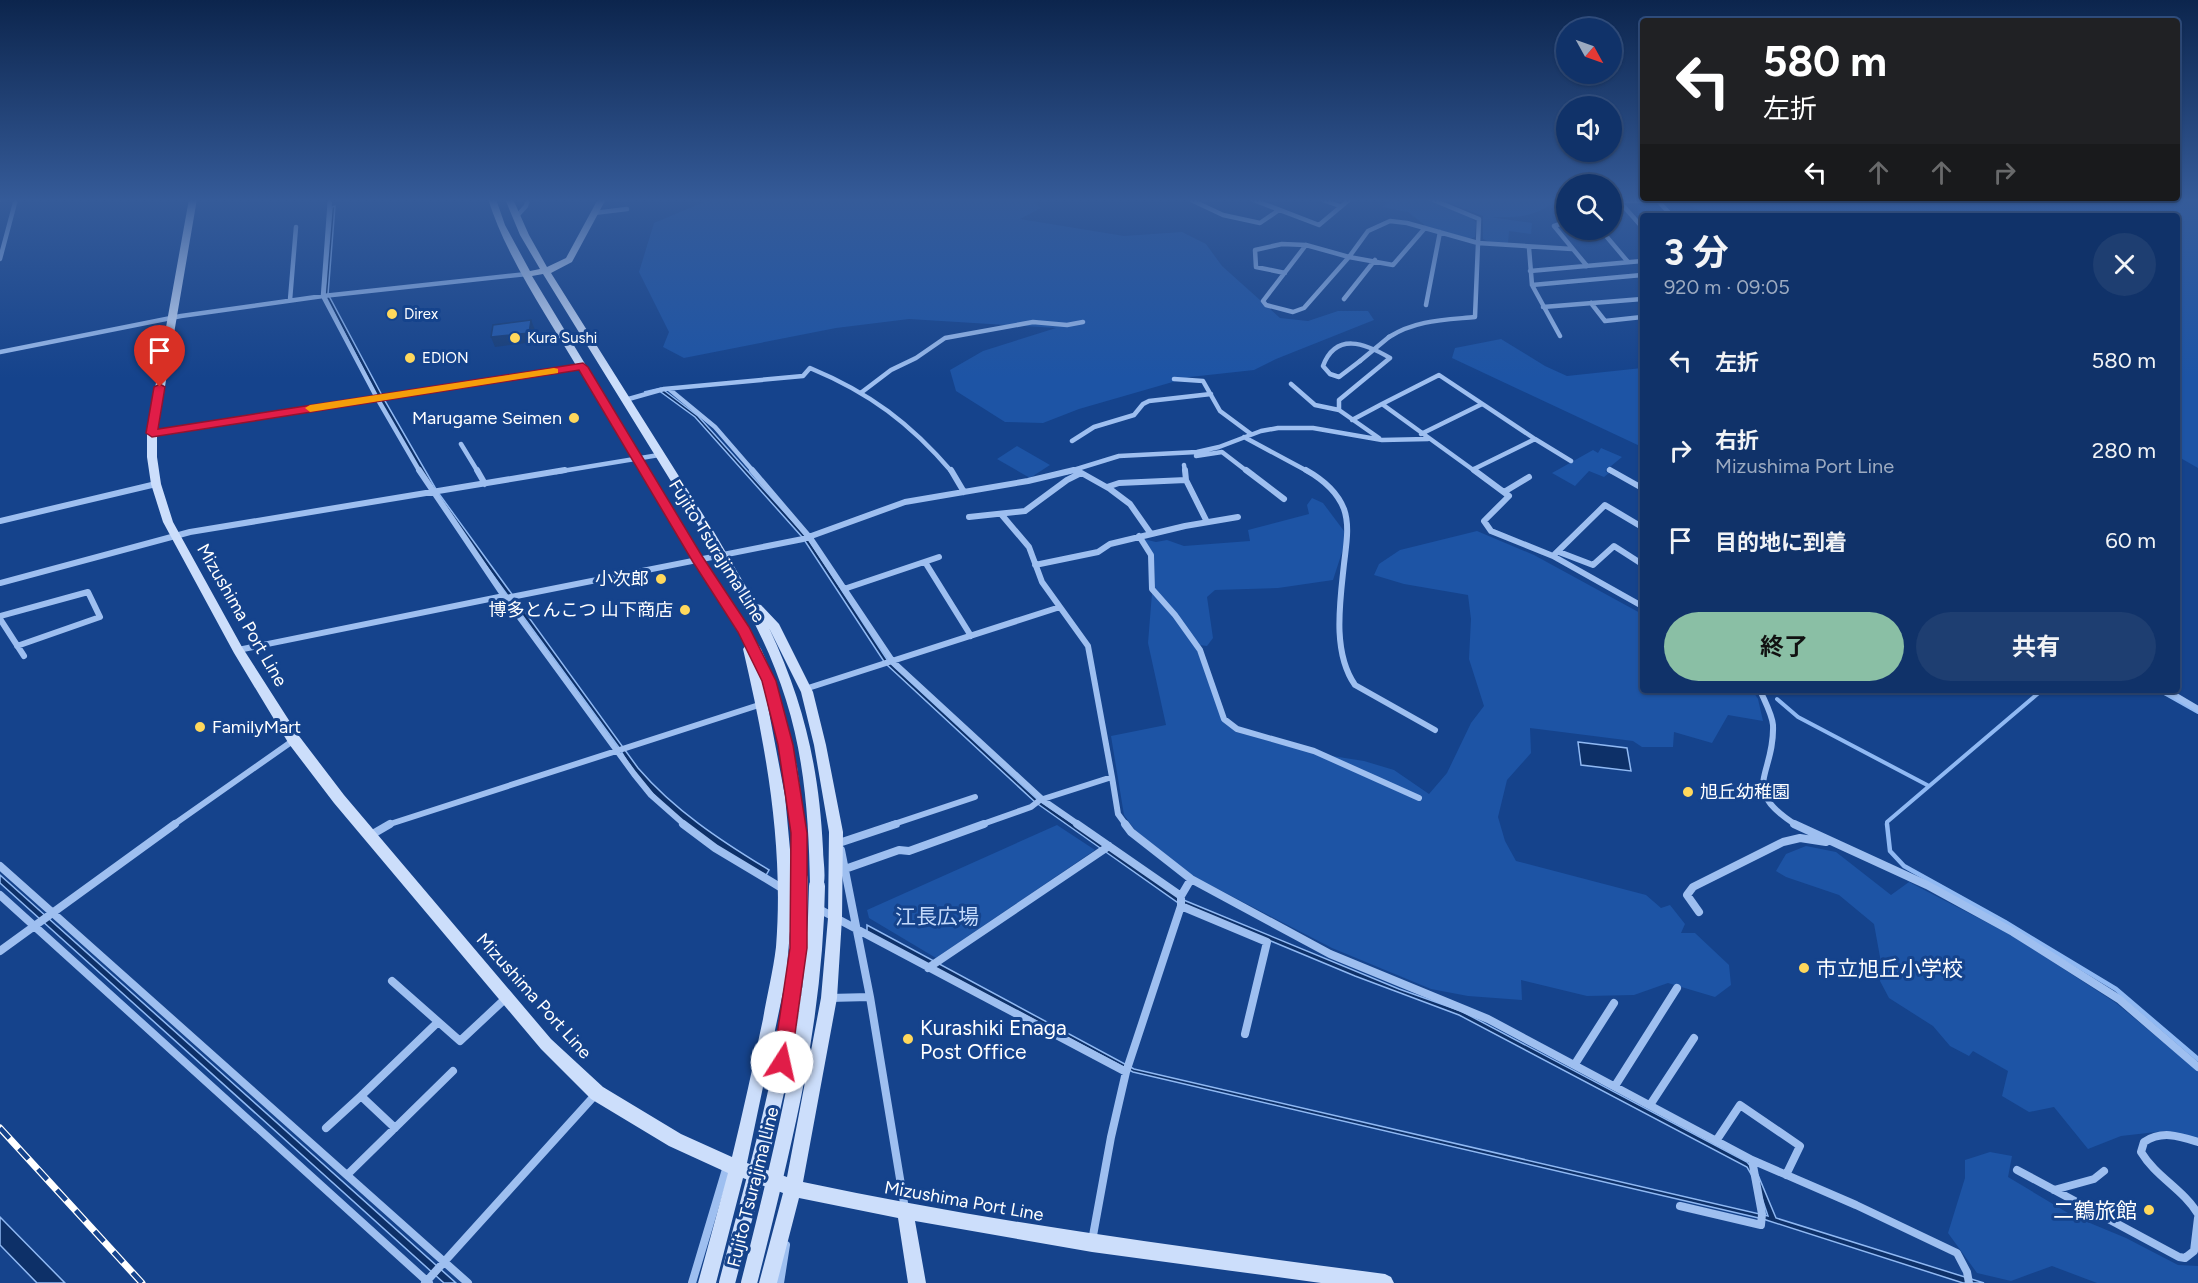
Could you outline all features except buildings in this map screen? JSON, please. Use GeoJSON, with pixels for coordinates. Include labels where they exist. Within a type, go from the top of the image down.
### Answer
{"type":"FeatureCollection","features":[{"type":"Feature","properties":{"kind":"main road","name":"Mizushima Port Line"},"geometry":{"type":"LineString","coordinates":[[183,259],[152,433],[152,457],[156,484],[174,536],[238,650],[294,740],[369,836],[506,998],[546,1044],[597,1093],[670,1137],[733,1166],[793,1188],[1092,1243],[1385,1283]]}},
{"type":"Feature","properties":{"kind":"main road","name":"Fujito Tsurajima Line"},"geometry":{"type":"LineString","coordinates":[[519,259],[697,559],[744,630],[769,681],[781,723],[799,833],[797,959],[782,1062],[727,1283]]}},
{"type":"Feature","properties":{"kind":"main road","name":"Fujito Tsurajima Line"},"geometry":{"type":"LineString","coordinates":[[540,259],[746,596],[784,675],[805,752],[815,815],[818,886],[818,918],[810,1005],[793,1108],[749,1283]]}},
{"type":"Feature","properties":{"kind":"main road"},"geometry":{"type":"LineString","coordinates":[[527,274],[547,271],[570,259]]}},
{"type":"Feature","properties":{"kind":"main road"},"geometry":{"type":"LineString","coordinates":[[746,596],[775,627],[805,689],[820,745],[838,838],[829,998],[793,1188],[768,1283]]}},
{"type":"Feature","properties":{"kind":"main road"},"geometry":{"type":"LineString","coordinates":[[707,1283],[783,947],[785,890],[782,820],[776,769],[744,630]]}},
{"type":"Feature","properties":{"kind":"main road"},"geometry":{"type":"LineString","coordinates":[[905,1210],[918,1283]]}},
{"type":"Feature","properties":{"kind":"street"},"geometry":{"type":"LineString","coordinates":[[290,300],[293,259]]}},
{"type":"Feature","properties":{"kind":"street"},"geometry":{"type":"LineString","coordinates":[[328,259],[326,295],[434,492],[508,597],[622,750],[630,772],[662,805],[723,853],[857,931],[931,966],[1127,1069]]}},
{"type":"Feature","properties":{"kind":"street"},"geometry":{"type":"LineString","coordinates":[[1256,259],[1256,267],[1285,273]]}},
{"type":"Feature","properties":{"kind":"street"},"geometry":{"type":"LineString","coordinates":[[1296,259],[1263,301],[1266,305],[1293,312],[1304,308],[1347,259]]}},
{"type":"Feature","properties":{"kind":"street"},"geometry":{"type":"LineString","coordinates":[[1365,259],[1393,265],[1398,259]]}},
{"type":"Feature","properties":{"kind":"street"},"geometry":{"type":"LineString","coordinates":[[1426,305],[1435,259]]}},
{"type":"Feature","properties":{"kind":"street"},"geometry":{"type":"LineString","coordinates":[[1339,410],[1339,400],[1390,358],[1373,351],[1353,342],[1334,347],[1325,357],[1323,366],[1336,377],[1344,375],[1360,361],[1373,351],[1389,337],[1402,329],[1427,321],[1475,317],[1477,259]]}},
{"type":"Feature","properties":{"kind":"street"},"geometry":{"type":"LineString","coordinates":[[1529,259],[1532,285],[1560,336]]}},
{"type":"Feature","properties":{"kind":"street"},"geometry":{"type":"LineString","coordinates":[[1581,259],[1587,266]]}},
{"type":"Feature","properties":{"kind":"street"},"geometry":{"type":"LineString","coordinates":[[1625,259],[1628,262]]}},
{"type":"Feature","properties":{"kind":"street"},"geometry":{"type":"LineString","coordinates":[[1344,299],[1375,260]]}},
{"type":"Feature","properties":{"kind":"street"},"geometry":{"type":"LineString","coordinates":[[1530,271],[1640,261]]}},
{"type":"Feature","properties":{"kind":"street"},"geometry":{"type":"LineString","coordinates":[[0,352],[172,317],[326,295],[527,274]]}},
{"type":"Feature","properties":{"kind":"street"},"geometry":{"type":"LineString","coordinates":[[1532,285],[1640,275]]}},
{"type":"Feature","properties":{"kind":"street"},"geometry":{"type":"LineString","coordinates":[[1543,307],[1640,298]]}},
{"type":"Feature","properties":{"kind":"street"},"geometry":{"type":"LineString","coordinates":[[1591,303],[1605,321],[1640,317]]}},
{"type":"Feature","properties":{"kind":"street"},"geometry":{"type":"LineString","coordinates":[[862,392],[891,370],[916,358],[945,338],[1033,322],[1075,325],[1083,322]]}},
{"type":"Feature","properties":{"kind":"street"},"geometry":{"type":"LineString","coordinates":[[152,433],[583,367]]}},
{"type":"Feature","properties":{"kind":"street"},"geometry":{"type":"LineString","coordinates":[[625,400],[664,390],[803,376],[810,369],[862,392],[889,409],[939,455],[964,492]]}},
{"type":"Feature","properties":{"kind":"street"},"geometry":{"type":"LineString","coordinates":[[1352,420],[1439,375],[1570,461]]}},
{"type":"Feature","properties":{"kind":"street"},"geometry":{"type":"LineString","coordinates":[[1174,379],[1200,379],[1206,384],[1220,411],[1247,435],[1316,476],[1325,483],[1341,504],[1347,513],[1349,524],[1342,578],[1342,647],[1350,678],[1355,685],[1435,730]]}},
{"type":"Feature","properties":{"kind":"street"},"geometry":{"type":"LineString","coordinates":[[1292,384],[1315,405],[1339,410],[1382,440]]}},
{"type":"Feature","properties":{"kind":"street"},"geometry":{"type":"LineString","coordinates":[[664,390],[715,427],[807,538],[893,662],[1039,801],[1181,901],[1267,942],[1245,1034]]}},
{"type":"Feature","properties":{"kind":"street"},"geometry":{"type":"LineString","coordinates":[[1072,441],[1094,427],[1134,415],[1143,404],[1210,394]]}},
{"type":"Feature","properties":{"kind":"street"},"geometry":{"type":"LineString","coordinates":[[1382,404],[1509,496],[1484,521],[1491,531],[1593,565],[1614,546],[1640,563]]}},
{"type":"Feature","properties":{"kind":"street"},"geometry":{"type":"LineString","coordinates":[[1421,434],[1482,404]]}},
{"type":"Feature","properties":{"kind":"street"},"geometry":{"type":"LineString","coordinates":[[969,518],[1017,514],[1033,507],[1067,480],[1101,459],[1219,447],[1247,435],[1278,428],[1297,427],[1382,440],[1428,439]]}},
{"type":"Feature","properties":{"kind":"street"},"geometry":{"type":"LineString","coordinates":[[1474,469],[1534,439]]}},
{"type":"Feature","properties":{"kind":"street"},"geometry":{"type":"LineString","coordinates":[[461,444],[485,484]]}},
{"type":"Feature","properties":{"kind":"street"},"geometry":{"type":"LineString","coordinates":[[1184,452],[1194,456],[1222,452],[1284,499]]}},
{"type":"Feature","properties":{"kind":"street"},"geometry":{"type":"LineString","coordinates":[[0,583],[174,536],[659,455]]}},
{"type":"Feature","properties":{"kind":"street"},"geometry":{"type":"LineString","coordinates":[[1184,465],[1186,480],[1207,522]]}},
{"type":"Feature","properties":{"kind":"street"},"geometry":{"type":"LineString","coordinates":[[1609,470],[1640,487]]}},
{"type":"Feature","properties":{"kind":"street"},"geometry":{"type":"LineString","coordinates":[[238,650],[807,538],[906,502],[1079,472],[1107,487],[1130,504],[1152,534]]}},
{"type":"Feature","properties":{"kind":"street"},"geometry":{"type":"LineString","coordinates":[[1504,492],[1529,477]]}},
{"type":"Feature","properties":{"kind":"street"},"geometry":{"type":"LineString","coordinates":[[1107,487],[1119,483],[1186,480]]}},
{"type":"Feature","properties":{"kind":"street"},"geometry":{"type":"LineString","coordinates":[[0,522],[156,484]]}},
{"type":"Feature","properties":{"kind":"street"},"geometry":{"type":"LineString","coordinates":[[1556,554],[1605,505],[1640,526]]}},
{"type":"Feature","properties":{"kind":"street"},"geometry":{"type":"LineString","coordinates":[[1001,514],[1029,547],[1042,582],[1088,646],[1118,814],[1131,832],[1191,879],[1330,954],[1462,1006],[1575,1064],[1752,1163],[1857,1205],[1957,1253],[1969,1281]]}},
{"type":"Feature","properties":{"kind":"street"},"geometry":{"type":"LineString","coordinates":[[1035,565],[1098,552],[1110,544],[1139,536],[1238,517]]}},
{"type":"Feature","properties":{"kind":"street"},"geometry":{"type":"LineString","coordinates":[[1139,536],[1151,555],[1152,589],[1175,615],[1200,650],[1224,719],[1237,729],[1314,751],[1419,798]]}},
{"type":"Feature","properties":{"kind":"street"},"geometry":{"type":"LineString","coordinates":[[1556,554],[1640,603]]}},
{"type":"Feature","properties":{"kind":"street"},"geometry":{"type":"LineString","coordinates":[[844,589],[939,557]]}},
{"type":"Feature","properties":{"kind":"street"},"geometry":{"type":"LineString","coordinates":[[925,562],[971,636]]}},
{"type":"Feature","properties":{"kind":"street"},"geometry":{"type":"LineString","coordinates":[[17,646],[100,617],[88,592],[0,617],[17,646],[24,656]]}},
{"type":"Feature","properties":{"kind":"street"},"geometry":{"type":"LineString","coordinates":[[805,689],[1060,607]]}},
{"type":"Feature","properties":{"kind":"street"},"geometry":{"type":"LineString","coordinates":[[1761,693],[1773,722],[1772,745],[1763,780],[1763,794],[1780,815],[1833,843],[1868,856],[1917,880],[2023,938],[2119,999],[2198,1066]]}},
{"type":"Feature","properties":{"kind":"street"},"geometry":{"type":"LineString","coordinates":[[2171,693],[2198,709]]}},
{"type":"Feature","properties":{"kind":"street"},"geometry":{"type":"LineString","coordinates":[[369,836],[389,824],[762,704]]}},
{"type":"Feature","properties":{"kind":"street"},"geometry":{"type":"LineString","coordinates":[[0,951],[294,740]]}},
{"type":"Feature","properties":{"kind":"street"},"geometry":{"type":"LineString","coordinates":[[845,869],[900,850],[909,851],[1039,801],[1112,777]]}},
{"type":"Feature","properties":{"kind":"street"},"geometry":{"type":"LineString","coordinates":[[905,1210],[870,997],[838,838],[975,797]]}},
{"type":"Feature","properties":{"kind":"street"},"geometry":{"type":"LineString","coordinates":[[1700,912],[1687,895],[1693,887],[1783,842],[1800,838],[1833,843]]}},
{"type":"Feature","properties":{"kind":"street"},"geometry":{"type":"LineString","coordinates":[[931,966],[1107,848]]}},
{"type":"Feature","properties":{"kind":"street"},"geometry":{"type":"LineString","coordinates":[[0,866],[51,914],[348,1174],[442,1264],[468,1283]]}},
{"type":"Feature","properties":{"kind":"street"},"geometry":{"type":"LineString","coordinates":[[1092,1243],[1111,1137],[1127,1069],[1181,901],[1191,879]]}},
{"type":"Feature","properties":{"kind":"street"},"geometry":{"type":"LineString","coordinates":[[0,895],[37,924],[428,1281],[597,1093]]}},
{"type":"Feature","properties":{"kind":"street"},"geometry":{"type":"LineString","coordinates":[[392,981],[460,1041],[506,998]]}},
{"type":"Feature","properties":{"kind":"street"},"geometry":{"type":"LineString","coordinates":[[1615,1086],[1677,988]]}},
{"type":"Feature","properties":{"kind":"street"},"geometry":{"type":"LineString","coordinates":[[829,998],[870,997]]}},
{"type":"Feature","properties":{"kind":"street"},"geometry":{"type":"LineString","coordinates":[[1575,1064],[1614,1003]]}},
{"type":"Feature","properties":{"kind":"street"},"geometry":{"type":"LineString","coordinates":[[326,1128],[438,1022]]}},
{"type":"Feature","properties":{"kind":"street"},"geometry":{"type":"LineString","coordinates":[[1650,1105],[1694,1038]]}},
{"type":"Feature","properties":{"kind":"street"},"geometry":{"type":"LineString","coordinates":[[348,1174],[453,1071]]}},
{"type":"Feature","properties":{"kind":"street"},"geometry":{"type":"LineString","coordinates":[[360,1096],[395,1128]]}},
{"type":"Feature","properties":{"kind":"street"},"geometry":{"type":"LineString","coordinates":[[1716,1141],[1740,1105],[1800,1146],[1786,1175]]}},
{"type":"Feature","properties":{"kind":"street"},"geometry":{"type":"LineString","coordinates":[[2017,1170],[2179,1257],[2185,1258],[2194,1251],[2198,1216],[2192,1205],[2150,1168],[2141,1152],[2144,1142],[2157,1135],[2167,1134],[2198,1142]]}},
{"type":"Feature","properties":{"kind":"street"},"geometry":{"type":"LineString","coordinates":[[1680,1206],[1761,1225],[1762,1217],[1752,1163]]}},
{"type":"Feature","properties":{"kind":"street"},"geometry":{"type":"LineString","coordinates":[[692,1283],[733,1166]]}},
{"type":"Feature","properties":{"kind":"street"},"geometry":{"type":"LineString","coordinates":[[2053,1190],[2094,1179],[2104,1171]]}},
{"type":"Feature","properties":{"kind":"street"},"geometry":{"type":"LineString","coordinates":[[780,1283],[793,1188]]}},
{"type":"Feature","properties":{"kind":"green space"},"geometry":{"type":"Polygon","coordinates":[[[643,259],[1217,259],[1280,318],[1308,321],[1338,311],[1368,311],[1374,320],[1254,370],[1190,377],[1079,409],[1043,423],[1005,422],[956,391],[950,370],[983,351],[1056,328],[909,319],[836,328],[684,358],[663,347],[669,332],[639,272],[643,259]]]}},
{"type":"Feature","properties":{"kind":"green space"},"geometry":{"type":"Polygon","coordinates":[[[2180,259],[2198,259],[2198,468],[2180,458],[2180,259]]]}},
{"type":"Feature","properties":{"kind":"green space"},"geometry":{"type":"Polygon","coordinates":[[[1501,339],[1545,366],[1567,376],[1640,368],[1640,446],[1452,358],[1455,348],[1501,339]]]}},
{"type":"Feature","properties":{"kind":"green space"},"geometry":{"type":"Polygon","coordinates":[[[1017,446],[1050,465],[1030,478],[997,459],[1017,446]]]}},
{"type":"Feature","properties":{"kind":"green space"},"geometry":{"type":"Polygon","coordinates":[[[1601,448],[1622,457],[1605,471],[1609,473],[1604,477],[1589,471],[1575,486],[1552,473],[1593,450],[1598,453],[1601,448]]]}},
{"type":"Feature","properties":{"kind":"green space"},"geometry":{"type":"Polygon","coordinates":[[[1312,498],[1323,503],[1344,531],[1344,546],[1333,580],[1278,588],[1215,590],[1207,597],[1213,638],[1207,646],[1200,645],[1155,589],[1154,555],[1143,539],[1156,542],[1167,540],[1184,546],[1250,541],[1248,530],[1309,514],[1307,505],[1312,498]]]}},
{"type":"Feature","properties":{"kind":"green space"},"geometry":{"type":"Polygon","coordinates":[[[1477,531],[1534,555],[1640,613],[1640,693],[1754,693],[1758,699],[1763,721],[1728,715],[1712,743],[1674,732],[1673,747],[1642,747],[1633,741],[1530,728],[1531,753],[1507,780],[1498,817],[1505,841],[1516,861],[1646,895],[1661,908],[1670,905],[1685,924],[1681,933],[1695,933],[1729,965],[1731,985],[1715,997],[1668,983],[1634,995],[1587,996],[1521,980],[1522,1000],[1468,996],[1431,989],[1332,948],[1189,874],[1135,830],[1124,815],[1111,736],[1166,725],[1148,643],[1152,593],[1173,616],[1198,652],[1222,720],[1236,732],[1313,753],[1364,761],[1394,770],[1429,794],[1447,773],[1471,723],[1484,706],[1469,659],[1471,619],[1468,595],[1404,584],[1374,575],[1379,564],[1400,550],[1477,531]]]}},
{"type":"Feature","properties":{"kind":"green space","name":"江長広場"},"geometry":{"type":"Polygon","coordinates":[[[1057,825],[1095,850],[936,958],[869,918],[867,910],[1057,825]]]}},
{"type":"Feature","properties":{"kind":"green space"},"geometry":{"type":"Polygon","coordinates":[[[1806,846],[1836,852],[1891,895],[1909,882],[2011,935],[2116,1003],[2198,1071],[2198,1139],[2165,1131],[2121,1136],[2088,1149],[2054,1107],[2029,1112],[2002,1096],[2008,1071],[1973,1051],[1969,1056],[1950,1046],[1933,1026],[1889,998],[1880,981],[1882,968],[1874,924],[1839,895],[1786,877],[1776,871],[1786,854],[1806,846]]]}},
{"type":"Feature","properties":{"kind":"green space"},"geometry":{"type":"Polygon","coordinates":[[[1990,1152],[2012,1156],[2008,1177],[2073,1216],[2126,1238],[2178,1265],[2198,1266],[2198,1283],[2097,1283],[2052,1266],[2011,1281],[1977,1273],[1948,1233],[1965,1178],[1965,1160],[1990,1152]]]}},
{"type":"Feature","properties":{"kind":"shaded area"},"geometry":{"type":"Polygon","coordinates":[[[328,259],[331,259],[328,294],[385,401],[437,491],[638,768],[667,798],[699,824],[769,870],[765,877],[684,822],[665,806],[632,769],[620,749],[433,493],[379,400],[325,295],[328,259]]]}},
{"type":"Feature","properties":{"kind":"shaded area"},"geometry":{"type":"Polygon","coordinates":[[[661,388],[698,416],[807,537],[888,661],[1038,800],[1186,901],[1399,989],[1461,1011],[1747,1162],[1758,1175],[1776,1218],[1984,1283],[1963,1283],[1763,1219],[1133,1072],[867,932],[867,925],[1134,1069],[1768,1216],[1758,1186],[1747,1167],[1459,1015],[1355,976],[1177,902],[1035,802],[885,663],[803,538],[695,417],[658,390],[644,392],[661,388]]]}},
{"type":"Feature","properties":{"kind":"shaded area"},"geometry":{"type":"Polygon","coordinates":[[[1578,742],[1627,748],[1631,771],[1581,765],[1578,742]]]}},
{"type":"Feature","properties":{"kind":"shaded area"},"geometry":{"type":"Polygon","coordinates":[[[0,875],[456,1283],[444,1283],[0,883],[0,875]]]}},
{"type":"Feature","properties":{"kind":"shaded area"},"geometry":{"type":"Polygon","coordinates":[[[0,1217],[65,1283],[37,1283],[0,1245],[0,1217]]]}},
{"type":"Feature","properties":{"kind":"waterway"},"geometry":{"type":"LineString","coordinates":[[1887,824],[2038,693]]}},
{"type":"Feature","properties":{"kind":"waterway"},"geometry":{"type":"LineString","coordinates":[[2164,693],[2198,712]]}},
{"type":"Feature","properties":{"kind":"waterway"},"geometry":{"type":"LineString","coordinates":[[1777,699],[1798,717],[1929,786]]}},
{"type":"Feature","properties":{"kind":"waterway"},"geometry":{"type":"LineString","coordinates":[[1887,824],[1890,851],[1904,866],[2005,922],[2116,989],[2198,1059]]}},
{"type":"Feature","properties":{"kind":"railway"},"geometry":{"type":"LineString","coordinates":[[0,1128],[142,1283]]}},
{"type":"Feature","properties":{"kind":"slow traffic"},"geometry":{"type":"LineString","coordinates":[[310,408],[554,371]]}},
{"type":"Feature","properties":{"kind":"place","name":"Direx"},"geometry":{"type":"Point","coordinates":[392,314]}},
{"type":"Feature","properties":{"kind":"place","name":"Kura Sushi"},"geometry":{"type":"Point","coordinates":[515,338]}},
{"type":"Feature","properties":{"kind":"place","name":"EDION"},"geometry":{"type":"Point","coordinates":[410,358]}},
{"type":"Feature","properties":{"kind":"place","name":"Marugame Seimen"},"geometry":{"type":"Point","coordinates":[574,418]}},
{"type":"Feature","properties":{"kind":"place","name":"小次郎"},"geometry":{"type":"Point","coordinates":[661,579]}},
{"type":"Feature","properties":{"kind":"place","name":"博多とんこつ 山下商店"},"geometry":{"type":"Point","coordinates":[685,610]}},
{"type":"Feature","properties":{"kind":"place","name":"FamilyMart"},"geometry":{"type":"Point","coordinates":[200,727]}},
{"type":"Feature","properties":{"kind":"place","name":"旭丘幼稚園"},"geometry":{"type":"Point","coordinates":[1688,792]}},
{"type":"Feature","properties":{"kind":"place","name":"市立旭丘小学校"},"geometry":{"type":"Point","coordinates":[1804,968]}},
{"type":"Feature","properties":{"kind":"place","name":"Kurashiki Enaga Post Office"},"geometry":{"type":"Point","coordinates":[908,1039]}},
{"type":"Feature","properties":{"kind":"place","name":"二鶴旅館"},"geometry":{"type":"Point","coordinates":[2149,1210]}},
{"type":"Feature","properties":{"kind":"route"},"geometry":{"type":"LineString","coordinates":[[160,387],[152,433],[583,367],[697,559],[744,630],[769,681],[790,767],[799,833],[798,948],[782,1062]]}}]}
